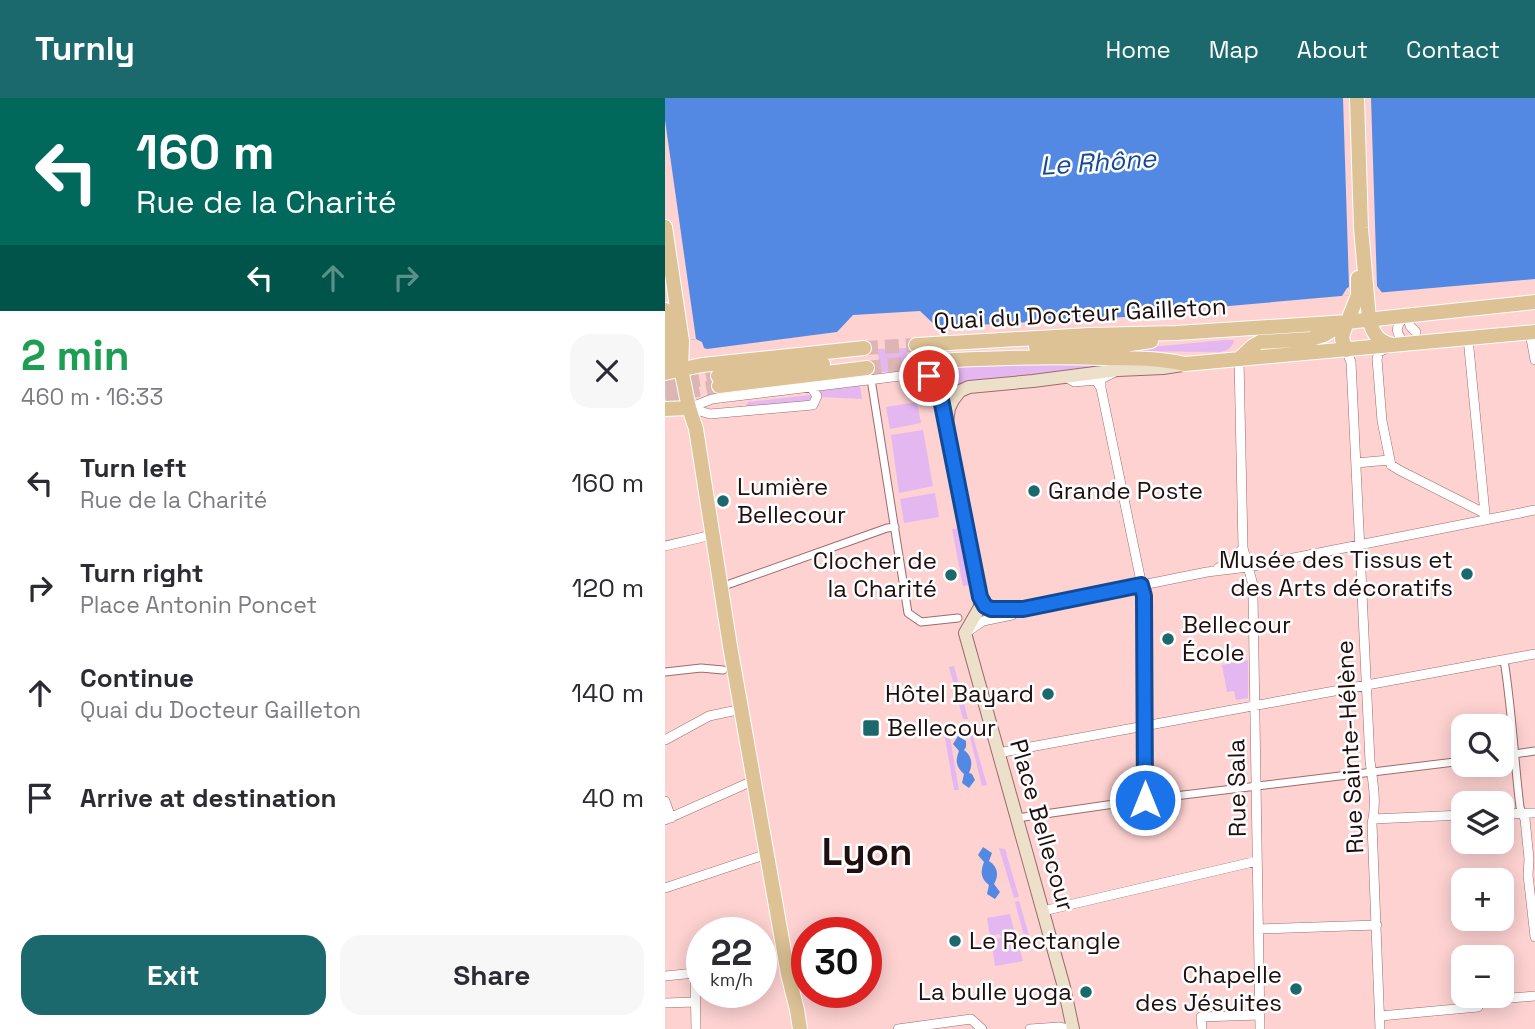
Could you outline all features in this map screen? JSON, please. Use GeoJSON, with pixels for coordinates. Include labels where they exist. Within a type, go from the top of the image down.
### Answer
{"type":"FeatureCollection","features":[{"type":"Feature","properties":{"kind":"main road"},"geometry":{"type":"LineString","coordinates":[[1357,98],[1362,295],[1373,332],[1380,341],[1399,345]]}},
{"type":"Feature","properties":{"kind":"main road"},"geometry":{"type":"LineString","coordinates":[[665,227],[676,342],[688,408],[695,429],[731,652],[800,1029]]}},
{"type":"Feature","properties":{"kind":"main road"},"geometry":{"type":"LineString","coordinates":[[1349,356],[1342,339],[1347,322],[1362,295]]}},
{"type":"Feature","properties":{"kind":"main road","name":"Quai du Docteur Gailleton"},"geometry":{"type":"LineString","coordinates":[[1185,364],[1165,359],[993,357],[917,353],[1085,335],[1176,333],[1347,322],[1535,302]]}},
{"type":"Feature","properties":{"kind":"main road"},"geometry":{"type":"LineString","coordinates":[[665,310],[676,342],[690,359],[702,365]]}},
{"type":"Feature","properties":{"kind":"main road","name":"Quai du Docteur Gailleton"},"geometry":{"type":"LineString","coordinates":[[1239,359],[1260,342],[1311,338],[1324,335],[1347,322]]}},
{"type":"Feature","properties":{"kind":"main road","name":"Quai du Docteur Gailleton"},"geometry":{"type":"LineString","coordinates":[[946,429],[949,408],[964,388],[1239,359],[1349,356],[1399,345],[1533,333]]}},
{"type":"Feature","properties":{"kind":"main road"},"geometry":{"type":"LineString","coordinates":[[665,371],[676,342]]}},
{"type":"Feature","properties":{"kind":"main road"},"geometry":{"type":"LineString","coordinates":[[665,371],[702,365],[867,364]]}},
{"type":"Feature","properties":{"kind":"main road"},"geometry":{"type":"LineString","coordinates":[[718,381],[867,364]]}},
{"type":"Feature","properties":{"kind":"main road"},"geometry":{"type":"LineString","coordinates":[[665,409],[688,408]]}},
{"type":"Feature","properties":{"kind":"main road"},"geometry":{"type":"LineString","coordinates":[[946,429],[980,597],[980,607],[965,633]]}},
{"type":"Feature","properties":{"kind":"main road","name":"Place Bellecour"},"geometry":{"type":"LineString","coordinates":[[965,633],[1064,988],[1070,1029]]}},
{"type":"Feature","properties":{"kind":"street"},"geometry":{"type":"LineString","coordinates":[[1411,314],[1410,326],[1416,332]]}},
{"type":"Feature","properties":{"kind":"street"},"geometry":{"type":"LineString","coordinates":[[1411,314],[1399,322],[1399,345],[1379,352],[1377,359],[1382,421],[1389,460],[1394,468],[1485,516]]}},
{"type":"Feature","properties":{"kind":"street"},"geometry":{"type":"LineString","coordinates":[[1533,333],[1535,360]]}},
{"type":"Feature","properties":{"kind":"street"},"geometry":{"type":"LineString","coordinates":[[1468,338],[1485,516]]}},
{"type":"Feature","properties":{"kind":"street","name":"Rue Sainte-Hélène"},"geometry":{"type":"LineString","coordinates":[[1349,356],[1373,785],[1372,824],[1380,1029]]}},
{"type":"Feature","properties":{"kind":"street","name":"Rue Sala"},"geometry":{"type":"LineString","coordinates":[[1239,359],[1243,548],[1253,585],[1260,1029]]}},
{"type":"Feature","properties":{"kind":"street"},"geometry":{"type":"LineString","coordinates":[[867,364],[908,613],[921,622],[958,618]]}},
{"type":"Feature","properties":{"kind":"street"},"geometry":{"type":"LineString","coordinates":[[688,408],[707,399],[811,387],[867,364],[929,376],[938,387],[946,429]]}},
{"type":"Feature","properties":{"kind":"street"},"geometry":{"type":"LineString","coordinates":[[1118,370],[1101,379],[1101,388],[1144,596],[1145,800]]}},
{"type":"Feature","properties":{"kind":"street"},"geometry":{"type":"LineString","coordinates":[[1064,376],[1074,382],[1096,380],[1101,388]]}},
{"type":"Feature","properties":{"kind":"street"},"geometry":{"type":"LineString","coordinates":[[688,408],[710,414],[813,405],[817,396],[811,387]]}},
{"type":"Feature","properties":{"kind":"street"},"geometry":{"type":"LineString","coordinates":[[742,395],[744,411]]}},
{"type":"Feature","properties":{"kind":"street"},"geometry":{"type":"LineString","coordinates":[[1356,463],[1389,460]]}},
{"type":"Feature","properties":{"kind":"street"},"geometry":{"type":"LineString","coordinates":[[980,597],[985,606],[991,609],[1023,609],[1207,572],[1248,567],[1485,516],[1535,510]]}},
{"type":"Feature","properties":{"kind":"street"},"geometry":{"type":"LineString","coordinates":[[720,587],[895,527]]}},
{"type":"Feature","properties":{"kind":"street"},"geometry":{"type":"LineString","coordinates":[[665,546],[712,535]]}},
{"type":"Feature","properties":{"kind":"street"},"geometry":{"type":"LineString","coordinates":[[1207,572],[1232,561],[1243,548]]}},
{"type":"Feature","properties":{"kind":"street"},"geometry":{"type":"LineString","coordinates":[[965,633],[983,621],[1012,615],[1023,609]]}},
{"type":"Feature","properties":{"kind":"street"},"geometry":{"type":"LineString","coordinates":[[999,753],[1535,654]]}},
{"type":"Feature","properties":{"kind":"street"},"geometry":{"type":"LineString","coordinates":[[1504,660],[1514,763],[1520,807],[1525,819],[1535,937]]}},
{"type":"Feature","properties":{"kind":"street"},"geometry":{"type":"LineString","coordinates":[[665,672],[701,668],[723,670]]}},
{"type":"Feature","properties":{"kind":"street"},"geometry":{"type":"LineString","coordinates":[[665,740],[709,716],[741,709]]}},
{"type":"Feature","properties":{"kind":"street"},"geometry":{"type":"LineString","coordinates":[[1515,754],[1535,751]]}},
{"type":"Feature","properties":{"kind":"street"},"geometry":{"type":"LineString","coordinates":[[1017,818],[1451,762]]}},
{"type":"Feature","properties":{"kind":"street"},"geometry":{"type":"LineString","coordinates":[[665,801],[668,819],[754,781]]}},
{"type":"Feature","properties":{"kind":"street"},"geometry":{"type":"LineString","coordinates":[[1514,813],[1535,813]]}},
{"type":"Feature","properties":{"kind":"street"},"geometry":{"type":"LineString","coordinates":[[1373,819],[1451,816]]}},
{"type":"Feature","properties":{"kind":"street"},"geometry":{"type":"LineString","coordinates":[[665,888],[767,854]]}},
{"type":"Feature","properties":{"kind":"street"},"geometry":{"type":"LineString","coordinates":[[1043,911],[1257,861]]}},
{"type":"Feature","properties":{"kind":"street"},"geometry":{"type":"LineString","coordinates":[[1259,929],[1377,925]]}},
{"type":"Feature","properties":{"kind":"street"},"geometry":{"type":"LineString","coordinates":[[665,976],[686,974]]}},
{"type":"Feature","properties":{"kind":"street"},"geometry":{"type":"LineString","coordinates":[[1514,998],[1535,996]]}},
{"type":"Feature","properties":{"kind":"street"},"geometry":{"type":"LineString","coordinates":[[665,1003],[686,1002]]}},
{"type":"Feature","properties":{"kind":"street"},"geometry":{"type":"LineString","coordinates":[[695,1008],[696,1029]]}},
{"type":"Feature","properties":{"kind":"street"},"geometry":{"type":"LineString","coordinates":[[1380,1016],[1467,1008]]}},
{"type":"Feature","properties":{"kind":"street"},"geometry":{"type":"LineString","coordinates":[[1202,1029],[1201,1017],[1260,1015]]}},
{"type":"Feature","properties":{"kind":"street"},"geometry":{"type":"LineString","coordinates":[[898,1029],[971,1024],[982,1029]]}},
{"type":"Feature","properties":{"kind":"street","name":"Place Bellecour"},"geometry":{"type":"LineString","coordinates":[[1030,1029],[1070,1029]]}},
{"type":"Feature","properties":{"kind":"shaded area"},"geometry":{"type":"Polygon","coordinates":[[[1234,340],[1229,348],[1221,352],[1130,351],[1130,349],[1234,340]]]}},
{"type":"Feature","properties":{"kind":"shaded area"},"geometry":{"type":"Polygon","coordinates":[[[906,348],[910,369],[881,372],[877,349],[906,348]]]}},
{"type":"Feature","properties":{"kind":"shaded area"},"geometry":{"type":"Polygon","coordinates":[[[1131,363],[957,388],[946,392],[935,371],[928,370],[962,365],[1131,363]]]}},
{"type":"Feature","properties":{"kind":"shaded area"},"geometry":{"type":"Polygon","coordinates":[[[860,386],[862,399],[821,397],[818,391],[860,386]]]}},
{"type":"Feature","properties":{"kind":"shaded area"},"geometry":{"type":"Polygon","coordinates":[[[812,395],[813,402],[746,406],[748,402],[812,395]]]}},
{"type":"Feature","properties":{"kind":"shaded area"},"geometry":{"type":"Polygon","coordinates":[[[917,402],[921,423],[890,429],[886,407],[917,402]]]}},
{"type":"Feature","properties":{"kind":"shaded area"},"geometry":{"type":"Polygon","coordinates":[[[923,430],[933,486],[899,493],[891,435],[923,430]]]}},
{"type":"Feature","properties":{"kind":"shaded area"},"geometry":{"type":"Polygon","coordinates":[[[935,493],[939,517],[904,523],[900,499],[935,493]]]}},
{"type":"Feature","properties":{"kind":"shaded area"},"geometry":{"type":"Polygon","coordinates":[[[960,528],[971,585],[963,586],[952,529],[960,528]]]}},
{"type":"Feature","properties":{"kind":"shaded area"},"geometry":{"type":"Polygon","coordinates":[[[1248,660],[1248,698],[1236,700],[1234,691],[1227,692],[1222,665],[1248,660]]]}},
{"type":"Feature","properties":{"kind":"shaded area"},"geometry":{"type":"Polygon","coordinates":[[[954,666],[968,719],[963,719],[949,667],[954,666]]]}},
{"type":"Feature","properties":{"kind":"shaded area"},"geometry":{"type":"Polygon","coordinates":[[[965,723],[969,723],[987,785],[982,786],[965,723]]]}},
{"type":"Feature","properties":{"kind":"shaded area"},"geometry":{"type":"Polygon","coordinates":[[[948,726],[959,790],[954,790],[943,727],[948,726]]]}},
{"type":"Feature","properties":{"kind":"shaded area"},"geometry":{"type":"Polygon","coordinates":[[[999,848],[1005,849],[1019,897],[1014,898],[999,848]]]}},
{"type":"Feature","properties":{"kind":"shaded area"},"geometry":{"type":"Polygon","coordinates":[[[1019,901],[1029,935],[1024,936],[1015,902],[1019,901]]]}},
{"type":"Feature","properties":{"kind":"shaded area"},"geometry":{"type":"Polygon","coordinates":[[[1010,914],[1014,931],[1004,933],[1005,937],[1016,936],[1023,961],[995,966],[991,940],[1001,938],[1000,934],[990,936],[987,918],[1010,914]]]}},
{"type":"Feature","properties":{"kind":"water","name":"Le Rhône"},"geometry":{"type":"Polygon","coordinates":[[[665,98],[1535,98],[1535,279],[1149,313],[1143,316],[937,327],[920,311],[853,315],[837,332],[707,349],[696,339],[665,344],[665,98]]]}},
{"type":"Feature","properties":{"kind":"water"},"geometry":{"type":"Polygon","coordinates":[[[958,736],[966,741],[964,750],[971,760],[969,773],[975,780],[969,788],[962,783],[964,774],[957,764],[959,751],[953,744],[958,736]]]}},
{"type":"Feature","properties":{"kind":"water"},"geometry":{"type":"Polygon","coordinates":[[[983,847],[992,853],[989,861],[997,871],[994,884],[1000,892],[995,899],[987,894],[989,885],[982,875],[984,862],[978,855],[983,847]]]}},
{"type":"Feature","properties":{"kind":"pier"},"geometry":{"type":"Polygon","coordinates":[[[1343,98],[1371,98],[1377,286],[1383,294],[1342,296],[1349,287],[1343,98]]]}},
{"type":"Feature","properties":{"kind":"pier"},"geometry":{"type":"Polygon","coordinates":[[[665,120],[696,339],[665,344],[665,120]]]}},
{"type":"Feature","properties":{"kind":"tunnel"},"geometry":{"type":"LineString","coordinates":[[864,348],[916,345]]}},
{"type":"Feature","properties":{"kind":"tunnel"},"geometry":{"type":"LineString","coordinates":[[867,368],[919,362]]}},
{"type":"Feature","properties":{"kind":"tunnel"},"geometry":{"type":"LineString","coordinates":[[665,386],[718,376]]}},
{"type":"Feature","properties":{"kind":"tunnel"},"geometry":{"type":"LineString","coordinates":[[665,396],[719,386]]}},
{"type":"Feature","properties":{"kind":"place","name":"Grande Poste"},"geometry":{"type":"Point","coordinates":[1034,491]}},
{"type":"Feature","properties":{"kind":"place","name":"Lumière Bellecour"},"geometry":{"type":"Point","coordinates":[723,501]}},
{"type":"Feature","properties":{"kind":"place","name":"Musée des Tissus et des Arts décoratifs"},"geometry":{"type":"Point","coordinates":[1467,574]}},
{"type":"Feature","properties":{"kind":"place","name":"Clocher de la Charité"},"geometry":{"type":"Point","coordinates":[951,575]}},
{"type":"Feature","properties":{"kind":"place","name":"Bellecour École"},"geometry":{"type":"Point","coordinates":[1168,639]}},
{"type":"Feature","properties":{"kind":"place","name":"Hôtel Bayard"},"geometry":{"type":"Point","coordinates":[1048,694]}},
{"type":"Feature","properties":{"kind":"place","name":"Bellecour"},"geometry":{"type":"Point","coordinates":[871,728]}},
{"type":"Feature","properties":{"kind":"place","name":"Le Rectangle"},"geometry":{"type":"Point","coordinates":[955,941]}},
{"type":"Feature","properties":{"kind":"place","name":"Chapelle des Jésuites"},"geometry":{"type":"Point","coordinates":[1296,989]}},
{"type":"Feature","properties":{"kind":"place","name":"La bulle yoga"},"geometry":{"type":"Point","coordinates":[1086,992]}},
{"type":"Feature","properties":{"kind":"district","name":"Lyon"},"geometry":{"type":"Point","coordinates":[867,852]}},
{"type":"Feature","properties":{"kind":"route"},"geometry":{"type":"LineString","coordinates":[[929,376],[940,394],[980,597],[985,606],[991,609],[1023,609],[1141,585],[1144,596],[1145,800]]}}]}
